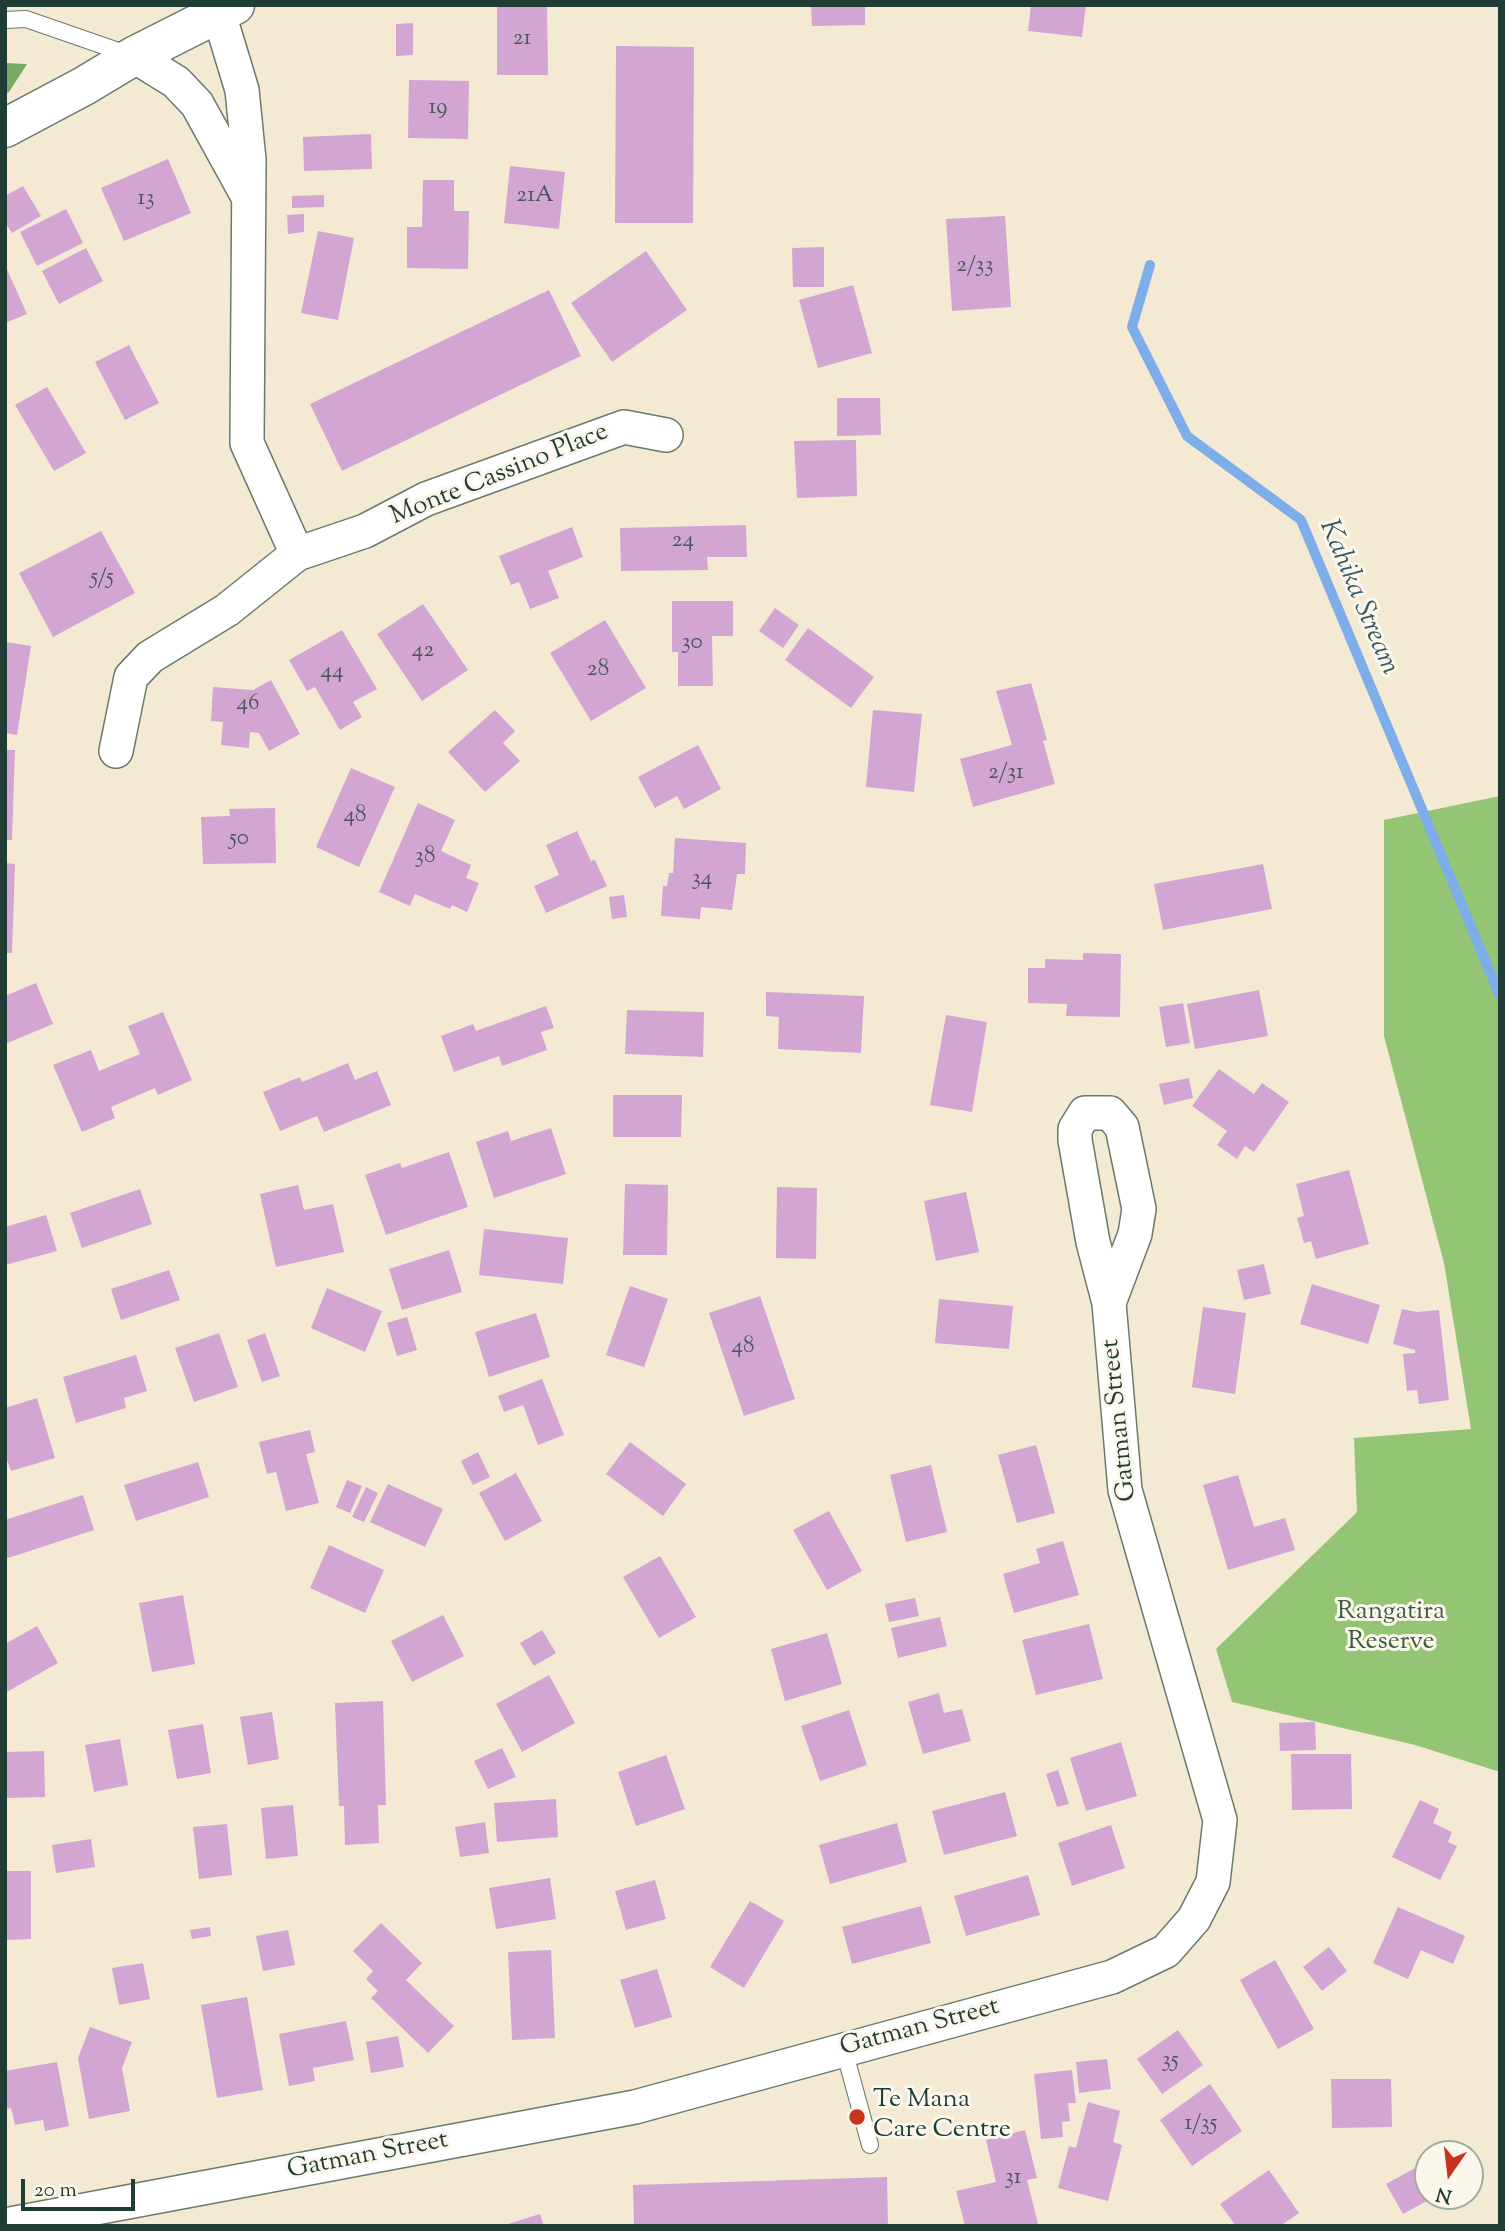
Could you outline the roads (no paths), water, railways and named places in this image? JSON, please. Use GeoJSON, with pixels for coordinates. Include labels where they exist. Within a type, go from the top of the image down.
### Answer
{"type":"FeatureCollection","features":[{"type":"Feature","properties":{"kind":"main road"},"geometry":{"type":"LineString","coordinates":[[5,128],[134,56],[227,10]]}},
{"type":"Feature","properties":{"kind":"street"},"geometry":{"type":"LineString","coordinates":[[227,10],[247,125],[250,201],[247,443],[297,554]]}},
{"type":"Feature","properties":{"kind":"street"},"geometry":{"type":"LineString","coordinates":[[134,56],[176,82],[197,104],[250,201]]}},
{"type":"Feature","properties":{"kind":"street","name":"Monte Cassino Place"},"geometry":{"type":"LineString","coordinates":[[116,751],[131,677],[150,657],[227,610],[297,554],[365,531],[426,499],[624,427],[666,435]]}},
{"type":"Feature","properties":{"kind":"street","name":"Gatman Street"},"geometry":{"type":"LineString","coordinates":[[5,2225],[635,2108],[1112,1977],[1166,1951],[1195,1919],[1213,1882],[1220,1820],[1125,1490],[1109,1303],[1093,1242],[1075,1140],[1075,1129],[1085,1114],[1100,1112],[1110,1113],[1122,1127],[1139,1209],[1135,1234],[1109,1303]]}},
{"type":"Feature","properties":{"kind":"lane"},"geometry":{"type":"LineString","coordinates":[[5,20],[26,19],[134,56]]}},
{"type":"Feature","properties":{"kind":"lane"},"geometry":{"type":"LineString","coordinates":[[844,2050],[870,2145]]}},
{"type":"Feature","properties":{"kind":"waterway","name":"Kahika Stream"},"geometry":{"type":"LineString","coordinates":[[1150,265],[1132,327],[1187,436],[1301,520],[1500,996]]}},
{"type":"Feature","properties":{"kind":"place","name":"Te Mana Care Centre"},"geometry":{"type":"Point","coordinates":[857,2117]}},
{"type":"Feature","properties":{"kind":"park label","name":"Rangatira Reserve"},"geometry":{"type":"Point","coordinates":[1391,1629]}}]}
